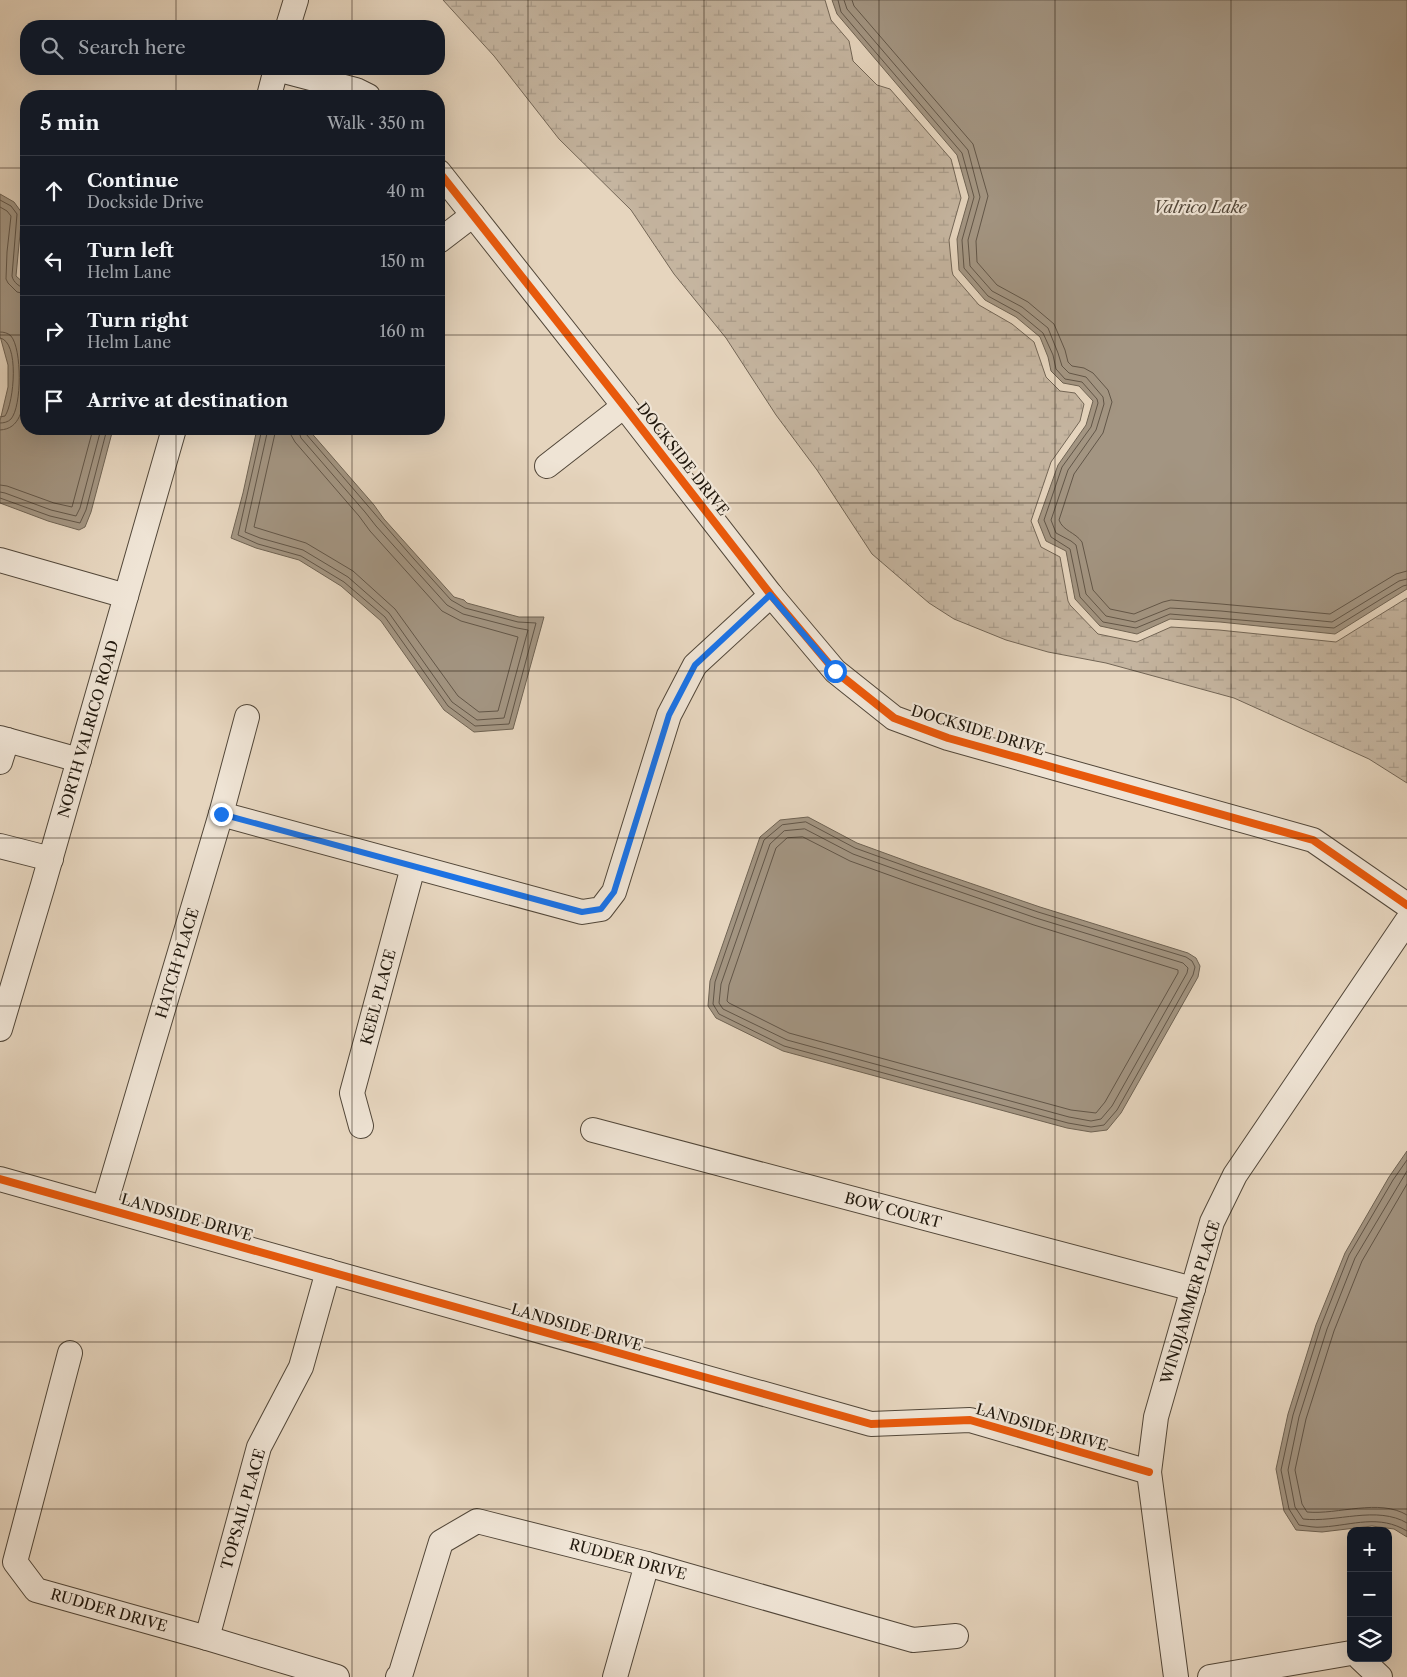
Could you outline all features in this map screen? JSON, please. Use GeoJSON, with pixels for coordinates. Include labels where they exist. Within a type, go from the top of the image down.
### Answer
{"type":"FeatureCollection","features":[{"type":"Feature","properties":{"kind":"street"},"geometry":{"type":"LineString","coordinates":[[290,20],[296,0]]}},
{"type":"Feature","properties":{"kind":"street"},"geometry":{"type":"LineString","coordinates":[[271,90],[274,75]]}},
{"type":"Feature","properties":{"kind":"street"},"geometry":{"type":"LineString","coordinates":[[299,75],[356,90]]}},
{"type":"Feature","properties":{"kind":"street","name":"DOCKSIDE DRIVE"},"geometry":{"type":"LineString","coordinates":[[445,180],[770,595],[835,671],[894,718],[948,738],[1313,840],[1407,905]]}},
{"type":"Feature","properties":{"kind":"street"},"geometry":{"type":"LineString","coordinates":[[445,236],[473,215]]}},
{"type":"Feature","properties":{"kind":"street"},"geometry":{"type":"LineString","coordinates":[[547,466],[624,406]]}},
{"type":"Feature","properties":{"kind":"street","name":"NORTH VALRICO ROAD"},"geometry":{"type":"LineString","coordinates":[[0,1029],[51,860],[172,435]]}},
{"type":"Feature","properties":{"kind":"street"},"geometry":{"type":"LineString","coordinates":[[0,560],[126,596]]}},
{"type":"Feature","properties":{"kind":"street"},"geometry":{"type":"LineString","coordinates":[[221,814],[582,912],[601,909],[614,892],[669,715],[695,665],[770,595]]}},
{"type":"Feature","properties":{"kind":"street","name":"HATCH PLACE"},"geometry":{"type":"LineString","coordinates":[[104,1208],[221,814],[247,717]]}},
{"type":"Feature","properties":{"kind":"street"},"geometry":{"type":"LineString","coordinates":[[0,762],[4,739],[79,760]]}},
{"type":"Feature","properties":{"kind":"street"},"geometry":{"type":"LineString","coordinates":[[0,846],[51,860]]}},
{"type":"Feature","properties":{"kind":"street","name":"KEEL PLACE"},"geometry":{"type":"LineString","coordinates":[[361,1126],[352,1093],[413,867]]}},
{"type":"Feature","properties":{"kind":"street","name":"WINDJAMMER PLACE"},"geometry":{"type":"LineString","coordinates":[[1176,1677],[1148,1472],[1156,1417],[1212,1222],[1235,1174],[1407,921]]}},
{"type":"Feature","properties":{"kind":"street","name":"BOW COURT"},"geometry":{"type":"LineString","coordinates":[[593,1130],[1193,1289]]}},
{"type":"Feature","properties":{"kind":"street","name":"LANDSIDE DRIVE"},"geometry":{"type":"LineString","coordinates":[[0,1179],[871,1424],[970,1420],[1148,1472]]}},
{"type":"Feature","properties":{"kind":"street","name":"TOPSAIL PLACE"},"geometry":{"type":"LineString","coordinates":[[207,1638],[258,1447],[301,1367],[328,1271]]}},
{"type":"Feature","properties":{"kind":"street","name":"RUDDER DRIVE"},"geometry":{"type":"LineString","coordinates":[[70,1353],[15,1562],[36,1590],[337,1677]]}},
{"type":"Feature","properties":{"kind":"street","name":"RUDDER DRIVE"},"geometry":{"type":"LineString","coordinates":[[398,1677],[400,1676],[441,1542],[477,1521],[647,1564],[914,1640],[956,1636]]}},
{"type":"Feature","properties":{"kind":"street"},"geometry":{"type":"LineString","coordinates":[[615,1677],[647,1564]]}},
{"type":"Feature","properties":{"kind":"street"},"geometry":{"type":"LineString","coordinates":[[1210,1677],[1347,1654]]}},
{"type":"Feature","properties":{"kind":"street"},"geometry":{"type":"LineString","coordinates":[[1364,1662],[1380,1677]]}},
{"type":"Feature","properties":{"kind":"green space"},"geometry":{"type":"Polygon","coordinates":[[[443,0],[825,0],[831,20],[849,41],[853,61],[877,85],[890,89],[951,159],[961,198],[949,240],[953,275],[979,305],[1012,324],[1034,342],[1046,377],[1060,391],[1075,393],[1084,404],[1080,421],[1051,462],[1031,521],[1041,547],[1060,557],[1070,605],[1098,634],[1137,642],[1171,627],[1336,642],[1407,598],[1407,783],[1369,759],[1234,698],[1106,663],[1048,652],[1006,640],[954,619],[929,603],[872,554],[817,470],[776,415],[726,338],[674,274],[631,210],[559,139],[494,56],[443,0]]]}},
{"type":"Feature","properties":{"kind":"water","name":"Valrico Lake"},"geometry":{"type":"Polygon","coordinates":[[[832,0],[1407,0],[1407,589],[1335,634],[1220,622],[1170,619],[1137,634],[1100,626],[1075,599],[1066,551],[1046,541],[1038,521],[1058,465],[1086,425],[1093,401],[1079,386],[1063,383],[1051,371],[1040,337],[1016,317],[985,300],[959,270],[957,239],[969,197],[957,155],[837,14],[832,0]]]}},
{"type":"Feature","properties":{"kind":"water"},"geometry":{"type":"Polygon","coordinates":[[[0,194],[14,202],[20,210],[16,276],[20,280],[20,435],[111,435],[91,512],[85,527],[79,530],[48,521],[0,503],[0,421],[8,387],[8,365],[0,336],[0,194]]]}},
{"type":"Feature","properties":{"kind":"water"},"geometry":{"type":"Polygon","coordinates":[[[256,435],[313,435],[384,519],[454,597],[467,603],[519,617],[544,617],[513,729],[474,732],[444,710],[381,621],[341,586],[299,560],[256,548],[231,538],[256,435]]]}},
{"type":"Feature","properties":{"kind":"water"},"geometry":{"type":"Polygon","coordinates":[[[808,817],[857,843],[920,866],[1040,907],[1188,953],[1196,958],[1200,966],[1198,977],[1121,1113],[1107,1130],[1091,1132],[1067,1128],[783,1051],[716,1018],[708,1006],[710,981],[760,837],[780,820],[808,817]]]}},
{"type":"Feature","properties":{"kind":"water"},"geometry":{"type":"Polygon","coordinates":[[[1407,1151],[1407,1537],[1392,1527],[1347,1527],[1347,1529],[1322,1532],[1296,1530],[1284,1511],[1276,1469],[1288,1414],[1316,1325],[1345,1253],[1389,1177],[1407,1151]]]}},
{"type":"Feature","properties":{"kind":"cycle path"},"geometry":{"type":"LineString","coordinates":[[445,180],[771,595],[835,671],[894,718],[948,738],[1313,840],[1407,905]]}},
{"type":"Feature","properties":{"kind":"cycle path"},"geometry":{"type":"LineString","coordinates":[[0,1179],[871,1424],[970,1420],[1149,1472]]}},
{"type":"Feature","properties":{"kind":"route"},"geometry":{"type":"LineString","coordinates":[[221,814],[582,912],[601,909],[614,892],[669,715],[695,665],[770,595],[835,671]]}}]}
